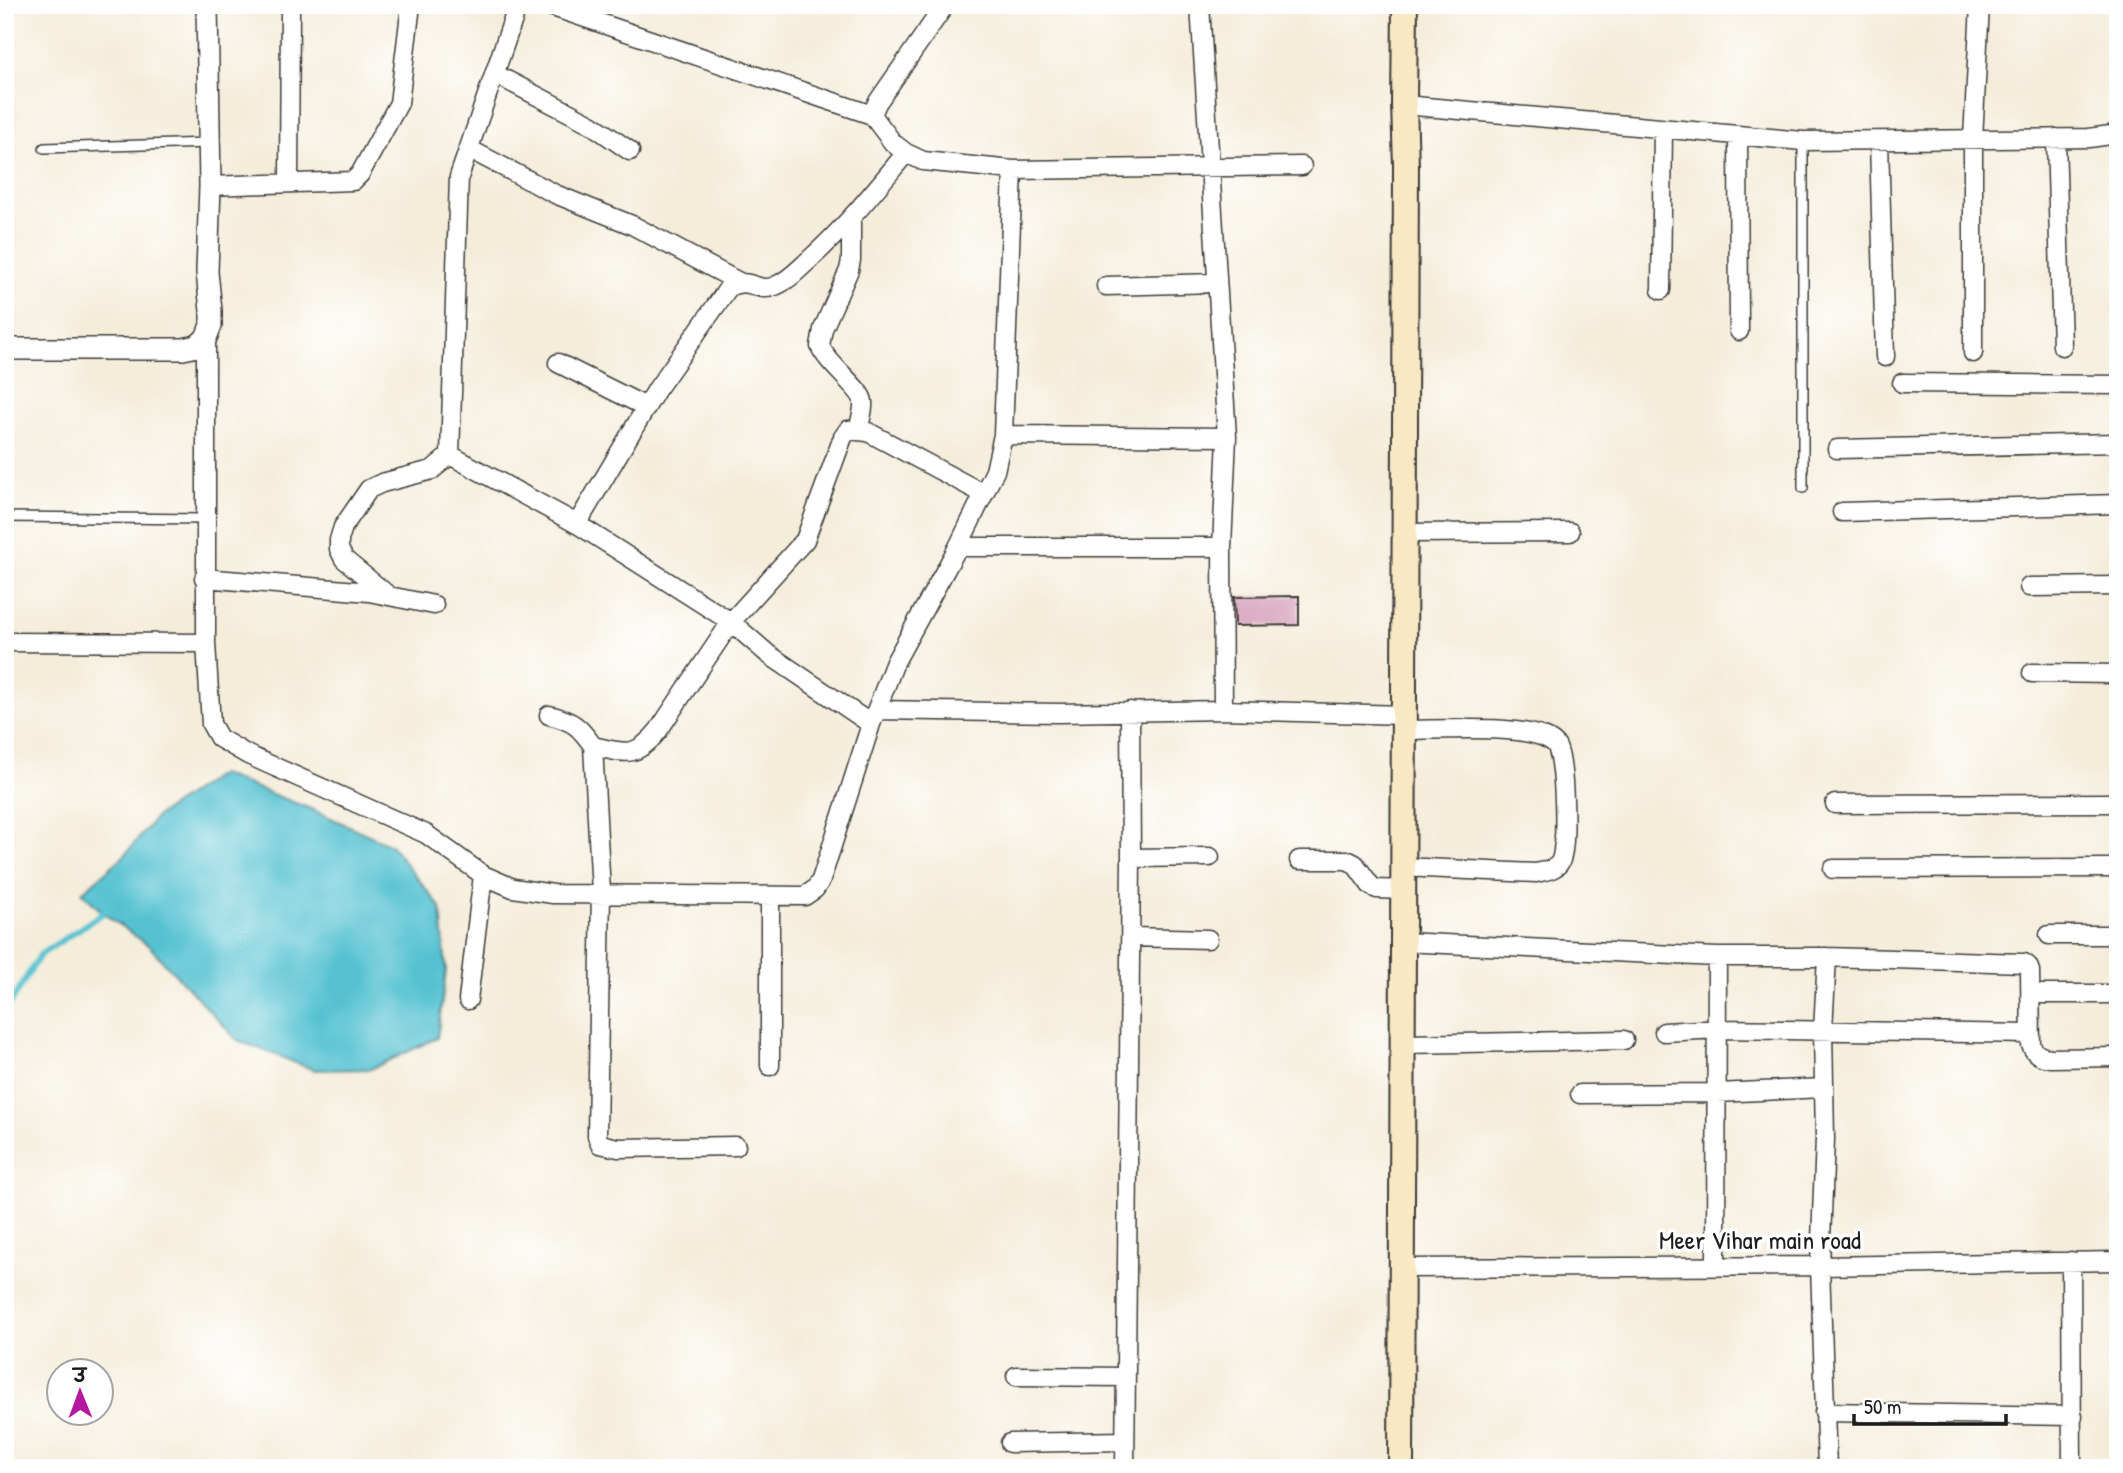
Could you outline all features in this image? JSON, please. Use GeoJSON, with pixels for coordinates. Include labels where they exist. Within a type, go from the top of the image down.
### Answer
{"type":"FeatureCollection","features":[{"type":"Feature","properties":{"kind":"main road"},"geometry":{"type":"LineString","coordinates":[[1401,1468],[1405,5]]}},
{"type":"Feature","properties":{"kind":"street"},"geometry":{"type":"LineString","coordinates":[[207,5],[209,186],[206,272],[211,326],[206,338],[204,578],[211,724],[219,738],[248,755],[426,834],[483,875],[513,888],[552,894],[601,892],[770,896],[804,895],[815,889],[821,880],[874,717],[895,662],[958,547],[995,471],[1003,435],[1013,170]]}},
{"type":"Feature","properties":{"kind":"street"},"geometry":{"type":"LineString","coordinates":[[289,183],[290,5]]}},
{"type":"Feature","properties":{"kind":"street"},"geometry":{"type":"LineString","coordinates":[[209,186],[353,181],[360,174],[400,103],[411,5]]}},
{"type":"Feature","properties":{"kind":"street"},"geometry":{"type":"LineString","coordinates":[[389,596],[344,559],[339,549],[339,540],[343,527],[369,489],[432,470],[450,455],[459,177],[519,5]]}},
{"type":"Feature","properties":{"kind":"street"},"geometry":{"type":"LineString","coordinates":[[547,5],[872,115],[893,143],[906,153],[923,160],[1013,170],[1302,166]]}},
{"type":"Feature","properties":{"kind":"street"},"geometry":{"type":"LineString","coordinates":[[872,115],[877,103],[945,5]]}},
{"type":"Feature","properties":{"kind":"street"},"geometry":{"type":"LineString","coordinates":[[1200,5],[1227,437],[1222,547],[1223,710]]}},
{"type":"Feature","properties":{"kind":"street"},"geometry":{"type":"LineString","coordinates":[[1973,353],[1973,139],[1980,5]]}},
{"type":"Feature","properties":{"kind":"street"},"geometry":{"type":"LineString","coordinates":[[495,74],[591,124],[630,151]]}},
{"type":"Feature","properties":{"kind":"street"},"geometry":{"type":"LineString","coordinates":[[1404,105],[1803,141],[2108,137],[2118,134]]}},
{"type":"Feature","properties":{"kind":"street"},"geometry":{"type":"LineString","coordinates":[[1661,290],[1663,129]]}},
{"type":"Feature","properties":{"kind":"street"},"geometry":{"type":"LineString","coordinates":[[1738,135],[1739,331]]}},
{"type":"Feature","properties":{"kind":"street"},"geometry":{"type":"LineString","coordinates":[[2056,138],[2062,346]]}},
{"type":"Feature","properties":{"kind":"street"},"geometry":{"type":"LineString","coordinates":[[1879,141],[1885,357]]}},
{"type":"Feature","properties":{"kind":"street"},"geometry":{"type":"LineString","coordinates":[[469,149],[555,194],[632,226],[739,282],[761,288],[773,287],[788,279],[837,235],[906,153]]}},
{"type":"Feature","properties":{"kind":"street"},"geometry":{"type":"LineString","coordinates":[[851,219],[849,270],[823,329],[820,346],[829,362],[862,397],[864,405],[858,430]]}},
{"type":"Feature","properties":{"kind":"street"},"geometry":{"type":"LineString","coordinates":[[577,524],[646,407],[721,297],[729,287],[739,282]]}},
{"type":"Feature","properties":{"kind":"street"},"geometry":{"type":"LineString","coordinates":[[1106,286],[1217,283]]}},
{"type":"Feature","properties":{"kind":"street"},"geometry":{"type":"LineString","coordinates":[[5,349],[183,349],[197,346],[206,338]]}},
{"type":"Feature","properties":{"kind":"street"},"geometry":{"type":"LineString","coordinates":[[558,363],[646,407]]}},
{"type":"Feature","properties":{"kind":"street"},"geometry":{"type":"LineString","coordinates":[[1902,383],[2118,385]]}},
{"type":"Feature","properties":{"kind":"street"},"geometry":{"type":"LineString","coordinates":[[593,746],[631,752],[645,747],[658,731],[731,622],[805,540],[843,437],[848,430],[868,432],[984,494]]}},
{"type":"Feature","properties":{"kind":"street"},"geometry":{"type":"LineString","coordinates":[[1003,435],[1227,437]]}},
{"type":"Feature","properties":{"kind":"street"},"geometry":{"type":"LineString","coordinates":[[1837,449],[2118,443]]}},
{"type":"Feature","properties":{"kind":"street"},"geometry":{"type":"LineString","coordinates":[[450,455],[577,524],[731,622],[768,654],[874,717],[1223,710],[1529,732],[1550,739],[1558,747],[1563,780],[1564,829],[1561,861],[1555,868],[1536,873],[1402,879],[1371,886],[1355,864],[1347,860],[1299,860]]}},
{"type":"Feature","properties":{"kind":"street"},"geometry":{"type":"LineString","coordinates":[[1842,512],[2118,504]]}},
{"type":"Feature","properties":{"kind":"street"},"geometry":{"type":"LineString","coordinates":[[1404,533],[1570,532]]}},
{"type":"Feature","properties":{"kind":"street"},"geometry":{"type":"LineString","coordinates":[[958,547],[1222,547]]}},
{"type":"Feature","properties":{"kind":"street"},"geometry":{"type":"LineString","coordinates":[[204,578],[369,592],[434,605]]}},
{"type":"Feature","properties":{"kind":"street"},"geometry":{"type":"LineString","coordinates":[[2029,587],[2118,586]]}},
{"type":"Feature","properties":{"kind":"street"},"geometry":{"type":"LineString","coordinates":[[5,642],[206,643]]}},
{"type":"Feature","properties":{"kind":"street"},"geometry":{"type":"LineString","coordinates":[[2032,673],[2118,674]]}},
{"type":"Feature","properties":{"kind":"street"},"geometry":{"type":"LineString","coordinates":[[1125,1468],[1130,711]]}},
{"type":"Feature","properties":{"kind":"street"},"geometry":{"type":"LineString","coordinates":[[549,715],[567,720],[580,728],[593,746],[601,892],[597,1136],[600,1144],[618,1148],[736,1146]]}},
{"type":"Feature","properties":{"kind":"street"},"geometry":{"type":"LineString","coordinates":[[1835,804],[2118,803]]}},
{"type":"Feature","properties":{"kind":"street"},"geometry":{"type":"LineString","coordinates":[[1131,858],[1210,857]]}},
{"type":"Feature","properties":{"kind":"street"},"geometry":{"type":"LineString","coordinates":[[1833,870],[2118,868]]}},
{"type":"Feature","properties":{"kind":"street"},"geometry":{"type":"LineString","coordinates":[[468,1000],[483,875]]}},
{"type":"Feature","properties":{"kind":"street"},"geometry":{"type":"LineString","coordinates":[[769,1066],[770,896]]}},
{"type":"Feature","properties":{"kind":"street"},"geometry":{"type":"LineString","coordinates":[[2049,935],[2118,934]]}},
{"type":"Feature","properties":{"kind":"street"},"geometry":{"type":"LineString","coordinates":[[1130,937],[1208,939]]}},
{"type":"Feature","properties":{"kind":"street"},"geometry":{"type":"LineString","coordinates":[[1403,942],[1717,957],[1827,957],[2024,963],[2030,971],[2030,1034],[2034,1052],[2042,1057],[2118,1057]]}},
{"type":"Feature","properties":{"kind":"street"},"geometry":{"type":"LineString","coordinates":[[1716,1265],[1717,957]]}},
{"type":"Feature","properties":{"kind":"street"},"geometry":{"type":"LineString","coordinates":[[1826,1468],[1820,1266],[1825,1139],[1823,1030],[1827,957]]}},
{"type":"Feature","properties":{"kind":"street"},"geometry":{"type":"LineString","coordinates":[[2031,994],[2118,994]]}},
{"type":"Feature","properties":{"kind":"street"},"geometry":{"type":"LineString","coordinates":[[1664,1032],[1718,1029],[2030,1034]]}},
{"type":"Feature","properties":{"kind":"street"},"geometry":{"type":"LineString","coordinates":[[1404,1044],[1624,1040]]}},
{"type":"Feature","properties":{"kind":"street"},"geometry":{"type":"LineString","coordinates":[[1580,1094],[1717,1093],[1824,1088]]}},
{"type":"Feature","properties":{"kind":"street"},"geometry":{"type":"LineString","coordinates":[[2071,1261],[2072,1468]]}},
{"type":"Feature","properties":{"kind":"street","name":"Meer Vihar main road"},"geometry":{"type":"LineString","coordinates":[[1403,1268],[2118,1261]]}},
{"type":"Feature","properties":{"kind":"street"},"geometry":{"type":"LineString","coordinates":[[1016,1376],[1125,1377]]}},
{"type":"Feature","properties":{"kind":"street"},"geometry":{"type":"LineString","coordinates":[[1824,1412],[2073,1416]]}},
{"type":"Feature","properties":{"kind":"street"},"geometry":{"type":"LineString","coordinates":[[1010,1443],[1125,1441]]}},
{"type":"Feature","properties":{"kind":"lane"},"geometry":{"type":"LineString","coordinates":[[1803,141],[1803,488]]}},
{"type":"Feature","properties":{"kind":"lane"},"geometry":{"type":"LineString","coordinates":[[44,148],[209,143]]}},
{"type":"Feature","properties":{"kind":"lane"},"geometry":{"type":"LineString","coordinates":[[5,517],[204,519]]}},
{"type":"Feature","properties":{"kind":"water"},"geometry":{"type":"Polygon","coordinates":[[[220,774],[311,809],[391,845],[441,908],[446,971],[437,1038],[371,1069],[314,1070],[237,1040],[149,946],[103,913],[82,892],[124,856],[157,816],[220,774]]]}},
{"type":"Feature","properties":{"kind":"building"},"geometry":{"type":"Polygon","coordinates":[[[1299,596],[1299,625],[1235,626],[1234,597],[1299,596]]]}},
{"type":"Feature","properties":{"kind":"waterway"},"geometry":{"type":"LineString","coordinates":[[5,1012],[40,955],[103,913]]}}]}
